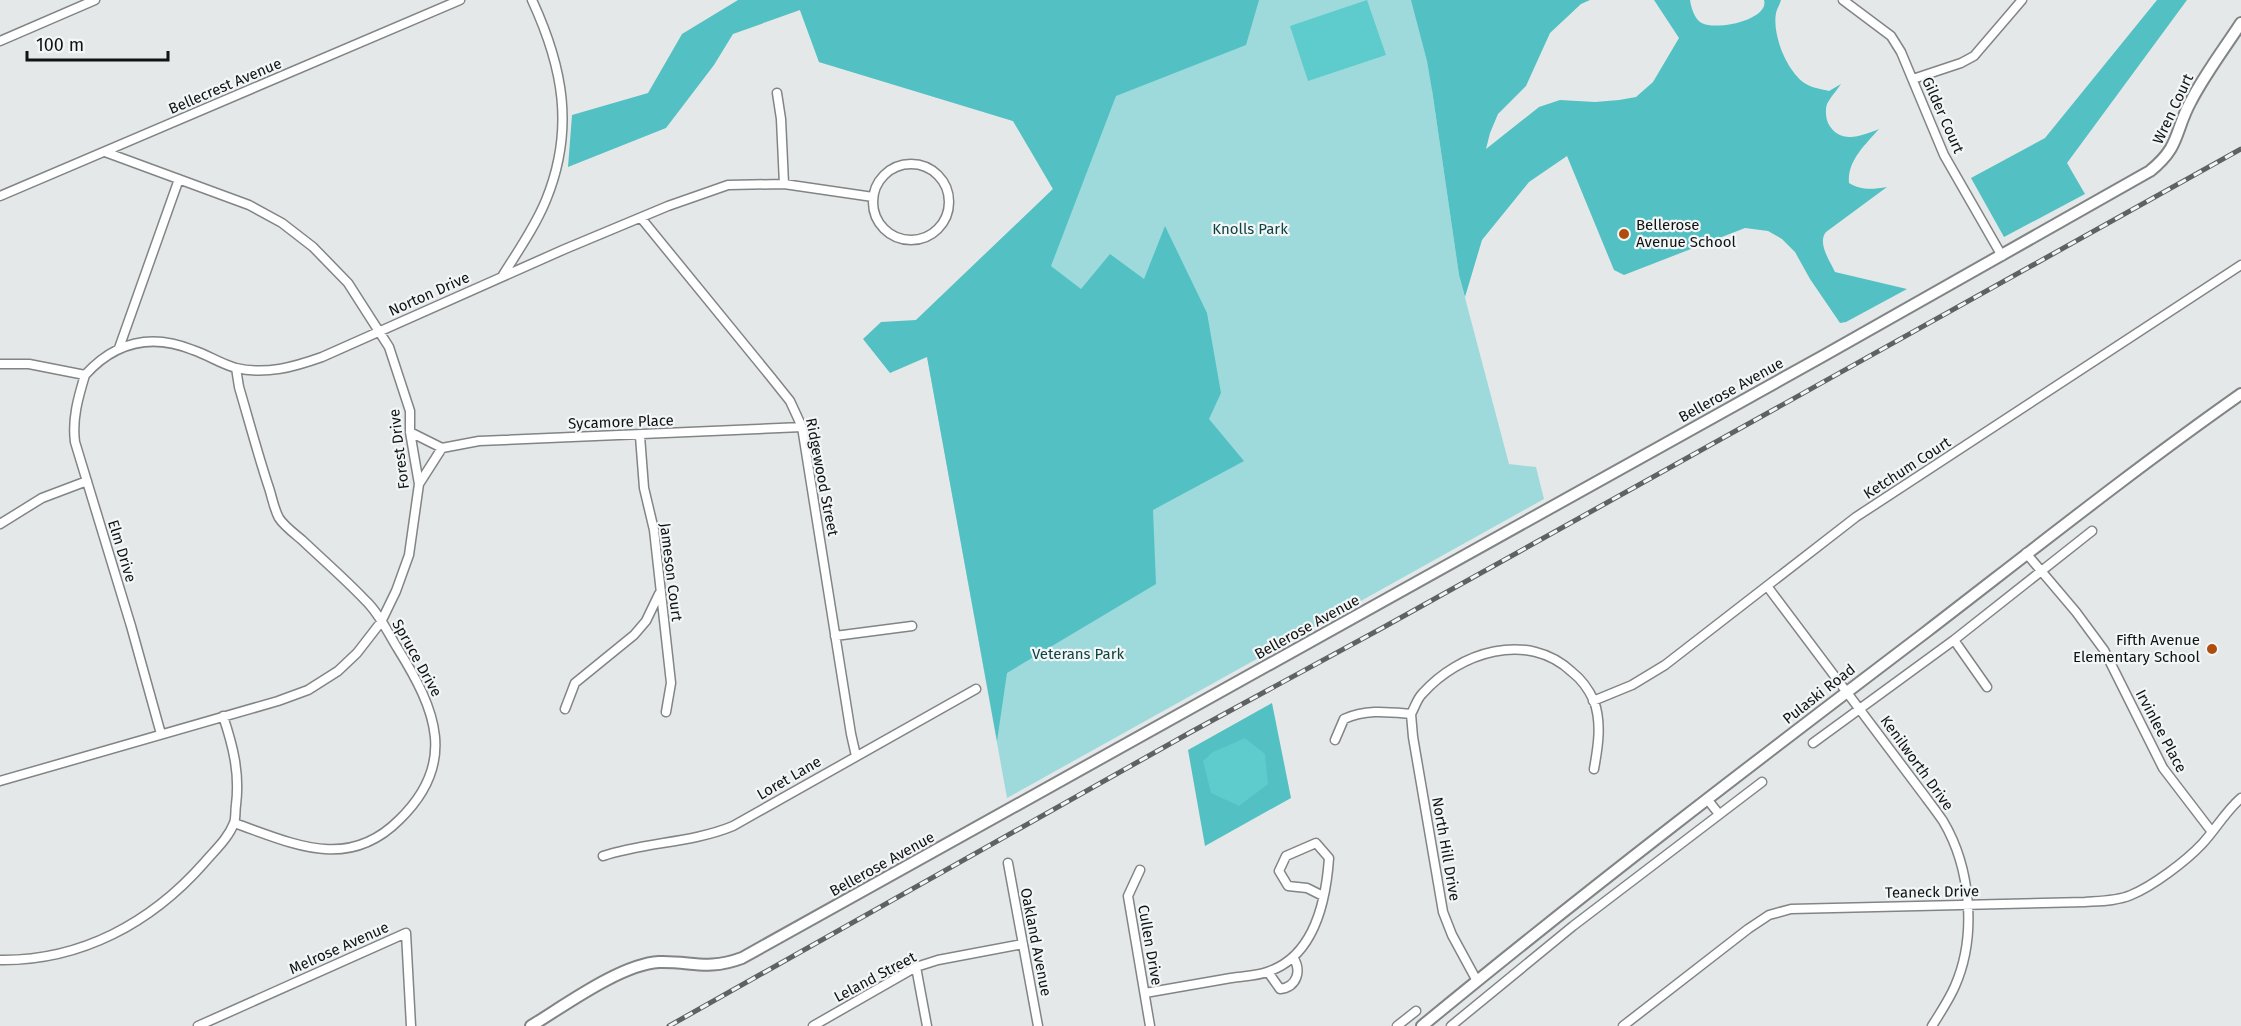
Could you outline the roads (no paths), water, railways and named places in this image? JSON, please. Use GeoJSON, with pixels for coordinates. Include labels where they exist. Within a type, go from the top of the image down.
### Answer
{"type":"FeatureCollection","features":[{"type":"Feature","properties":{"kind":"street"},"geometry":{"type":"LineString","coordinates":[[0,41],[95,0]]}},
{"type":"Feature","properties":{"kind":"street","name":"Bellecrest Avenue"},"geometry":{"type":"LineString","coordinates":[[0,196],[460,0]]}},
{"type":"Feature","properties":{"kind":"street"},"geometry":{"type":"LineString","coordinates":[[503,276],[531,231],[546,201],[556,172],[564,119],[560,83],[552,52],[532,0]]}},
{"type":"Feature","properties":{"kind":"street","name":"Gilder Court"},"geometry":{"type":"LineString","coordinates":[[1843,0],[1891,36],[1901,52],[1944,155],[2002,256]]}},
{"type":"Feature","properties":{"kind":"street"},"geometry":{"type":"LineString","coordinates":[[1912,79],[1961,63],[1974,56],[2022,0]]}},
{"type":"Feature","properties":{"kind":"street","name":"Wren Court"},"geometry":{"type":"LineString","coordinates":[[2084,209],[2150,171],[2166,158],[2175,144],[2188,105],[2200,83],[2241,23]]}},
{"type":"Feature","properties":{"kind":"street"},"geometry":{"type":"LineString","coordinates":[[777,93],[781,120],[784,184]]}},
{"type":"Feature","properties":{"kind":"street","name":"Forest Drive"},"geometry":{"type":"LineString","coordinates":[[0,781],[278,701],[308,690],[338,670],[357,653],[381,622],[396,591],[409,555],[419,484],[410,432],[410,411],[389,347],[348,283],[299,235],[249,205],[105,152]]}},
{"type":"Feature","properties":{"kind":"street"},"geometry":{"type":"LineString","coordinates":[[910,164],[923,166],[940,177],[949,194],[950,207],[939,229],[924,238],[906,240],[894,237],[877,220],[873,209],[873,197],[877,184],[886,174],[897,167],[910,164]]}},
{"type":"Feature","properties":{"kind":"street"},"geometry":{"type":"LineString","coordinates":[[119,348],[179,179]]}},
{"type":"Feature","properties":{"kind":"street","name":"Norton Drive"},"geometry":{"type":"LineString","coordinates":[[85,375],[106,355],[139,342],[175,344],[236,368],[275,370],[296,366],[641,218],[728,185],[784,184],[873,197]]}},
{"type":"Feature","properties":{"kind":"street","name":"Bellerose Avenue"},"geometry":{"type":"LineString","coordinates":[[531,1026],[637,966],[659,962],[701,966],[723,965],[742,958],[2084,209]]}},
{"type":"Feature","properties":{"kind":"street","name":"Ridgewood Street"},"geometry":{"type":"LineString","coordinates":[[641,218],[770,376],[790,402],[802,427],[856,756]]}},
{"type":"Feature","properties":{"kind":"street","name":"Ketchum Court"},"geometry":{"type":"LineString","coordinates":[[1593,701],[1632,685],[1665,665],[1856,517],[2241,265]]}},
{"type":"Feature","properties":{"kind":"street"},"geometry":{"type":"LineString","coordinates":[[0,364],[28,364],[85,375]]}},
{"type":"Feature","properties":{"kind":"street","name":"Spruce Drive"},"geometry":{"type":"LineString","coordinates":[[234,823],[303,847],[319,850],[360,845],[392,828],[422,796],[432,774],[436,752],[435,728],[426,699],[368,602],[280,519],[239,387],[236,368]]}},
{"type":"Feature","properties":{"kind":"street","name":"Elm Drive"},"geometry":{"type":"LineString","coordinates":[[85,375],[77,400],[73,426],[75,442],[131,626],[160,734]]}},
{"type":"Feature","properties":{"kind":"street","name":"Pulaski Road"},"geometry":{"type":"LineString","coordinates":[[1422,1026],[1561,912],[1707,799],[2026,553],[2154,456],[2241,394]]}},
{"type":"Feature","properties":{"kind":"street","name":"Sycamore Place"},"geometry":{"type":"LineString","coordinates":[[442,448],[479,441],[640,436],[802,427]]}},
{"type":"Feature","properties":{"kind":"street"},"geometry":{"type":"LineString","coordinates":[[410,432],[442,448],[419,484]]}},
{"type":"Feature","properties":{"kind":"street","name":"Jameson Court"},"geometry":{"type":"LineString","coordinates":[[640,436],[644,488],[654,530],[671,683],[666,711]]}},
{"type":"Feature","properties":{"kind":"street"},"geometry":{"type":"LineString","coordinates":[[0,524],[42,498],[87,481]]}},
{"type":"Feature","properties":{"kind":"street"},"geometry":{"type":"LineString","coordinates":[[1813,743],[1954,640],[2092,531]]}},
{"type":"Feature","properties":{"kind":"street","name":"Irvinlee Place"},"geometry":{"type":"LineString","coordinates":[[2026,553],[2076,612],[2104,650],[2163,768],[2212,832]]}},
{"type":"Feature","properties":{"kind":"street","name":"Kenilworth Drive"},"geometry":{"type":"LineString","coordinates":[[1767,586],[1943,822],[1958,857],[1968,905],[1968,932],[1964,958],[1955,986],[1932,1026]]}},
{"type":"Feature","properties":{"kind":"street"},"geometry":{"type":"LineString","coordinates":[[565,709],[575,683],[634,635],[646,621],[660,594]]}},
{"type":"Feature","properties":{"kind":"street"},"geometry":{"type":"LineString","coordinates":[[835,636],[912,626]]}},
{"type":"Feature","properties":{"kind":"street"},"geometry":{"type":"LineString","coordinates":[[1954,640],[1987,687]]}},
{"type":"Feature","properties":{"kind":"street"},"geometry":{"type":"LineString","coordinates":[[1335,740],[1344,719],[1356,713],[1411,714],[1420,695],[1437,679],[1480,654],[1521,648],[1553,658],[1576,675],[1593,701],[1597,714],[1599,741],[1594,769]]}},
{"type":"Feature","properties":{"kind":"street","name":"Loret Lane"},"geometry":{"type":"LineString","coordinates":[[603,856],[628,848],[716,833],[733,826],[976,689]]}},
{"type":"Feature","properties":{"kind":"street","name":"North Hill Drive"},"geometry":{"type":"LineString","coordinates":[[1411,714],[1443,912],[1452,935],[1477,981]]}},
{"type":"Feature","properties":{"kind":"street"},"geometry":{"type":"LineString","coordinates":[[0,960],[26,959],[73,950],[128,928],[184,885],[222,843],[234,823],[238,786],[236,761],[223,716]]}},
{"type":"Feature","properties":{"kind":"street"},"geometry":{"type":"LineString","coordinates":[[1450,1026],[1573,926],[1762,782]]}},
{"type":"Feature","properties":{"kind":"street","name":"Teaneck Drive"},"geometry":{"type":"LineString","coordinates":[[1623,1026],[1769,915],[1791,909],[2085,902],[2130,896],[2154,882],[2200,846],[2222,816],[2241,798]]}},
{"type":"Feature","properties":{"kind":"street"},"geometry":{"type":"LineString","coordinates":[[1707,799],[1719,814]]}},
{"type":"Feature","properties":{"kind":"street"},"geometry":{"type":"LineString","coordinates":[[1145,993],[1268,972],[1293,957],[1307,940],[1318,918],[1328,876],[1329,858],[1316,843],[1286,856],[1279,871],[1288,886],[1307,888],[1323,896]]}},
{"type":"Feature","properties":{"kind":"street","name":"Oakland Avenue"},"geometry":{"type":"LineString","coordinates":[[1008,863],[1038,1026]]}},
{"type":"Feature","properties":{"kind":"street","name":"Cullen Drive"},"geometry":{"type":"LineString","coordinates":[[1140,870],[1128,896],[1150,1026]]}},
{"type":"Feature","properties":{"kind":"street"},"geometry":{"type":"LineString","coordinates":[[1561,912],[1573,926]]}},
{"type":"Feature","properties":{"kind":"street","name":"Melrose Avenue"},"geometry":{"type":"LineString","coordinates":[[198,1026],[406,933],[411,1026]]}},
{"type":"Feature","properties":{"kind":"street","name":"Leland Street"},"geometry":{"type":"LineString","coordinates":[[814,1026],[916,967],[938,960],[1023,944]]}},
{"type":"Feature","properties":{"kind":"street"},"geometry":{"type":"LineString","coordinates":[[1268,972],[1277,987],[1288,988],[1298,974],[1293,957]]}},
{"type":"Feature","properties":{"kind":"street"},"geometry":{"type":"LineString","coordinates":[[916,967],[927,1026]]}},
{"type":"Feature","properties":{"kind":"street"},"geometry":{"type":"LineString","coordinates":[[1397,1026],[1416,1011]]}},
{"type":"Feature","properties":{"kind":"railway"},"geometry":{"type":"LineString","coordinates":[[669,1026],[1191,732],[1384,627],[2241,149]]}},
{"type":"Feature","properties":{"kind":"place","name":"Bellerose Avenue School"},"geometry":{"type":"Point","coordinates":[1624,234]}},
{"type":"Feature","properties":{"kind":"place","name":"Fifth Avenue Elementary School"},"geometry":{"type":"Point","coordinates":[2212,649]}},
{"type":"Feature","properties":{"kind":"park label","name":"Knolls Park"},"geometry":{"type":"Point","coordinates":[1250,229]}},
{"type":"Feature","properties":{"kind":"park label","name":"Veterans Park"},"geometry":{"type":"Point","coordinates":[1078,654]}}]}
